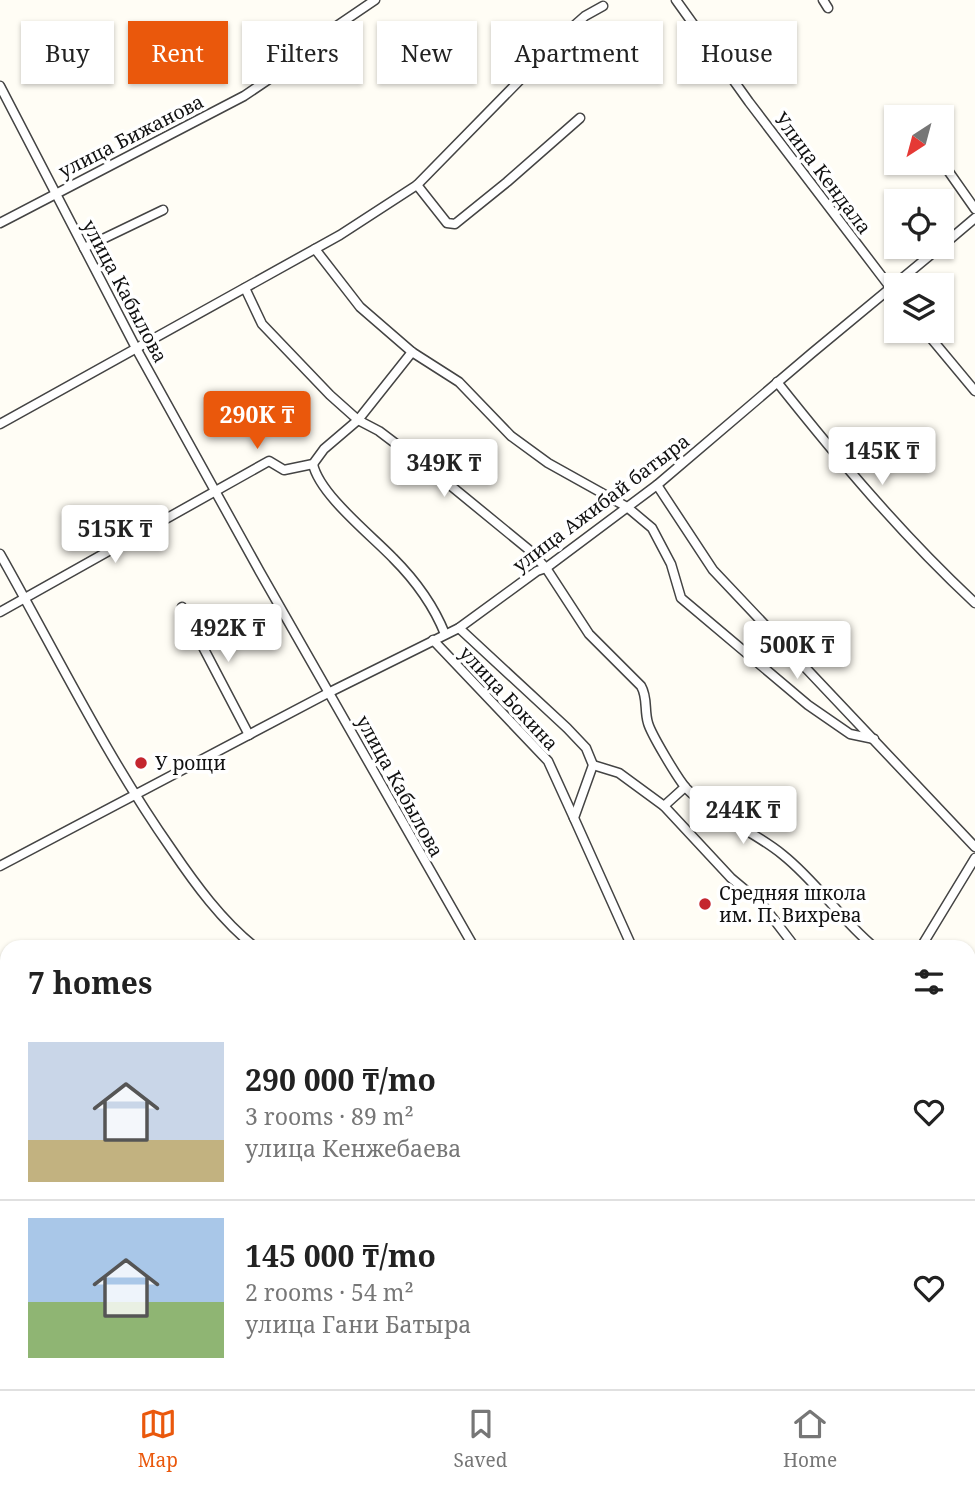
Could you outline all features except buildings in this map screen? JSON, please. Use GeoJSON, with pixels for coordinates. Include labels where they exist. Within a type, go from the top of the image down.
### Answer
{"type":"FeatureCollection","features":[{"type":"Feature","properties":{"kind":"street","name":"улица Бижанова"},"geometry":{"type":"LineString","coordinates":[[0,223],[244,96],[284,69],[319,38],[375,0]]}},
{"type":"Feature","properties":{"kind":"street","name":"Улица Кендала"},"geometry":{"type":"LineString","coordinates":[[676,0],[749,102],[884,280]]}},
{"type":"Feature","properties":{"kind":"street"},"geometry":{"type":"LineString","coordinates":[[0,424],[315,249],[417,185],[568,31],[585,16],[603,6]]}},
{"type":"Feature","properties":{"kind":"street","name":"улица Кабылова"},"geometry":{"type":"LineString","coordinates":[[0,86],[137,350],[215,492],[470,940]]}},
{"type":"Feature","properties":{"kind":"street"},"geometry":{"type":"LineString","coordinates":[[417,185],[447,223],[454,224],[580,118]]}},
{"type":"Feature","properties":{"kind":"street"},"geometry":{"type":"LineString","coordinates":[[951,175],[975,209]]}},
{"type":"Feature","properties":{"kind":"street"},"geometry":{"type":"LineString","coordinates":[[84,248],[163,210]]}},
{"type":"Feature","properties":{"kind":"street","name":"улица Ажибай батыра"},"geometry":{"type":"LineString","coordinates":[[954,235],[975,218]]}},
{"type":"Feature","properties":{"kind":"street"},"geometry":{"type":"LineString","coordinates":[[315,249],[360,307],[412,352],[459,382],[512,436],[548,463],[627,507],[652,528],[671,564],[681,598],[808,705],[850,734],[874,739]]}},
{"type":"Feature","properties":{"kind":"street","name":"улица Ажибай батыра"},"geometry":{"type":"LineString","coordinates":[[913,273],[927,259]]}},
{"type":"Feature","properties":{"kind":"street"},"geometry":{"type":"LineString","coordinates":[[245,288],[262,324],[296,362],[358,420],[379,431],[445,481],[528,549],[546,568],[589,634],[641,686],[648,721],[685,787],[722,817],[771,845],[803,871],[851,928],[866,940]]}},
{"type":"Feature","properties":{"kind":"street","name":"улица Ажибай батыра"},"geometry":{"type":"LineString","coordinates":[[0,866],[330,692],[459,628],[537,571],[546,568],[657,485],[777,382],[884,299]]}},
{"type":"Feature","properties":{"kind":"street"},"geometry":{"type":"LineString","coordinates":[[935,343],[975,391]]}},
{"type":"Feature","properties":{"kind":"street"},"geometry":{"type":"LineString","coordinates":[[0,612],[269,461],[284,470],[313,464],[324,449],[358,420],[412,352]]}},
{"type":"Feature","properties":{"kind":"street"},"geometry":{"type":"LineString","coordinates":[[777,382],[880,509],[975,603]]}},
{"type":"Feature","properties":{"kind":"street","name":"улица Бокина"},"geometry":{"type":"LineString","coordinates":[[313,464],[322,486],[425,593],[445,634]]}},
{"type":"Feature","properties":{"kind":"street"},"geometry":{"type":"LineString","coordinates":[[657,485],[713,570],[975,847]]}},
{"type":"Feature","properties":{"kind":"street"},"geometry":{"type":"LineString","coordinates":[[0,554],[134,795],[194,882],[246,940]]}},
{"type":"Feature","properties":{"kind":"street"},"geometry":{"type":"LineString","coordinates":[[182,607],[249,735]]}},
{"type":"Feature","properties":{"kind":"street","name":"улица Бокина"},"geometry":{"type":"LineString","coordinates":[[459,628],[567,728],[586,748],[593,765]]}},
{"type":"Feature","properties":{"kind":"street","name":"улица Бокина"},"geometry":{"type":"LineString","coordinates":[[433,640],[548,761],[629,940]]}},
{"type":"Feature","properties":{"kind":"street"},"geometry":{"type":"LineString","coordinates":[[574,818],[593,765],[619,773],[664,806],[731,878],[762,904],[790,940]]}},
{"type":"Feature","properties":{"kind":"street"},"geometry":{"type":"LineString","coordinates":[[664,806],[685,787]]}},
{"type":"Feature","properties":{"kind":"street"},"geometry":{"type":"LineString","coordinates":[[925,940],[975,858]]}},
{"type":"Feature","properties":{"kind":"place","name":"У рощи"},"geometry":{"type":"Point","coordinates":[141,763]}},
{"type":"Feature","properties":{"kind":"place","name":"Средняя школа им. П. Вихрева"},"geometry":{"type":"Point","coordinates":[705,904]}}]}
